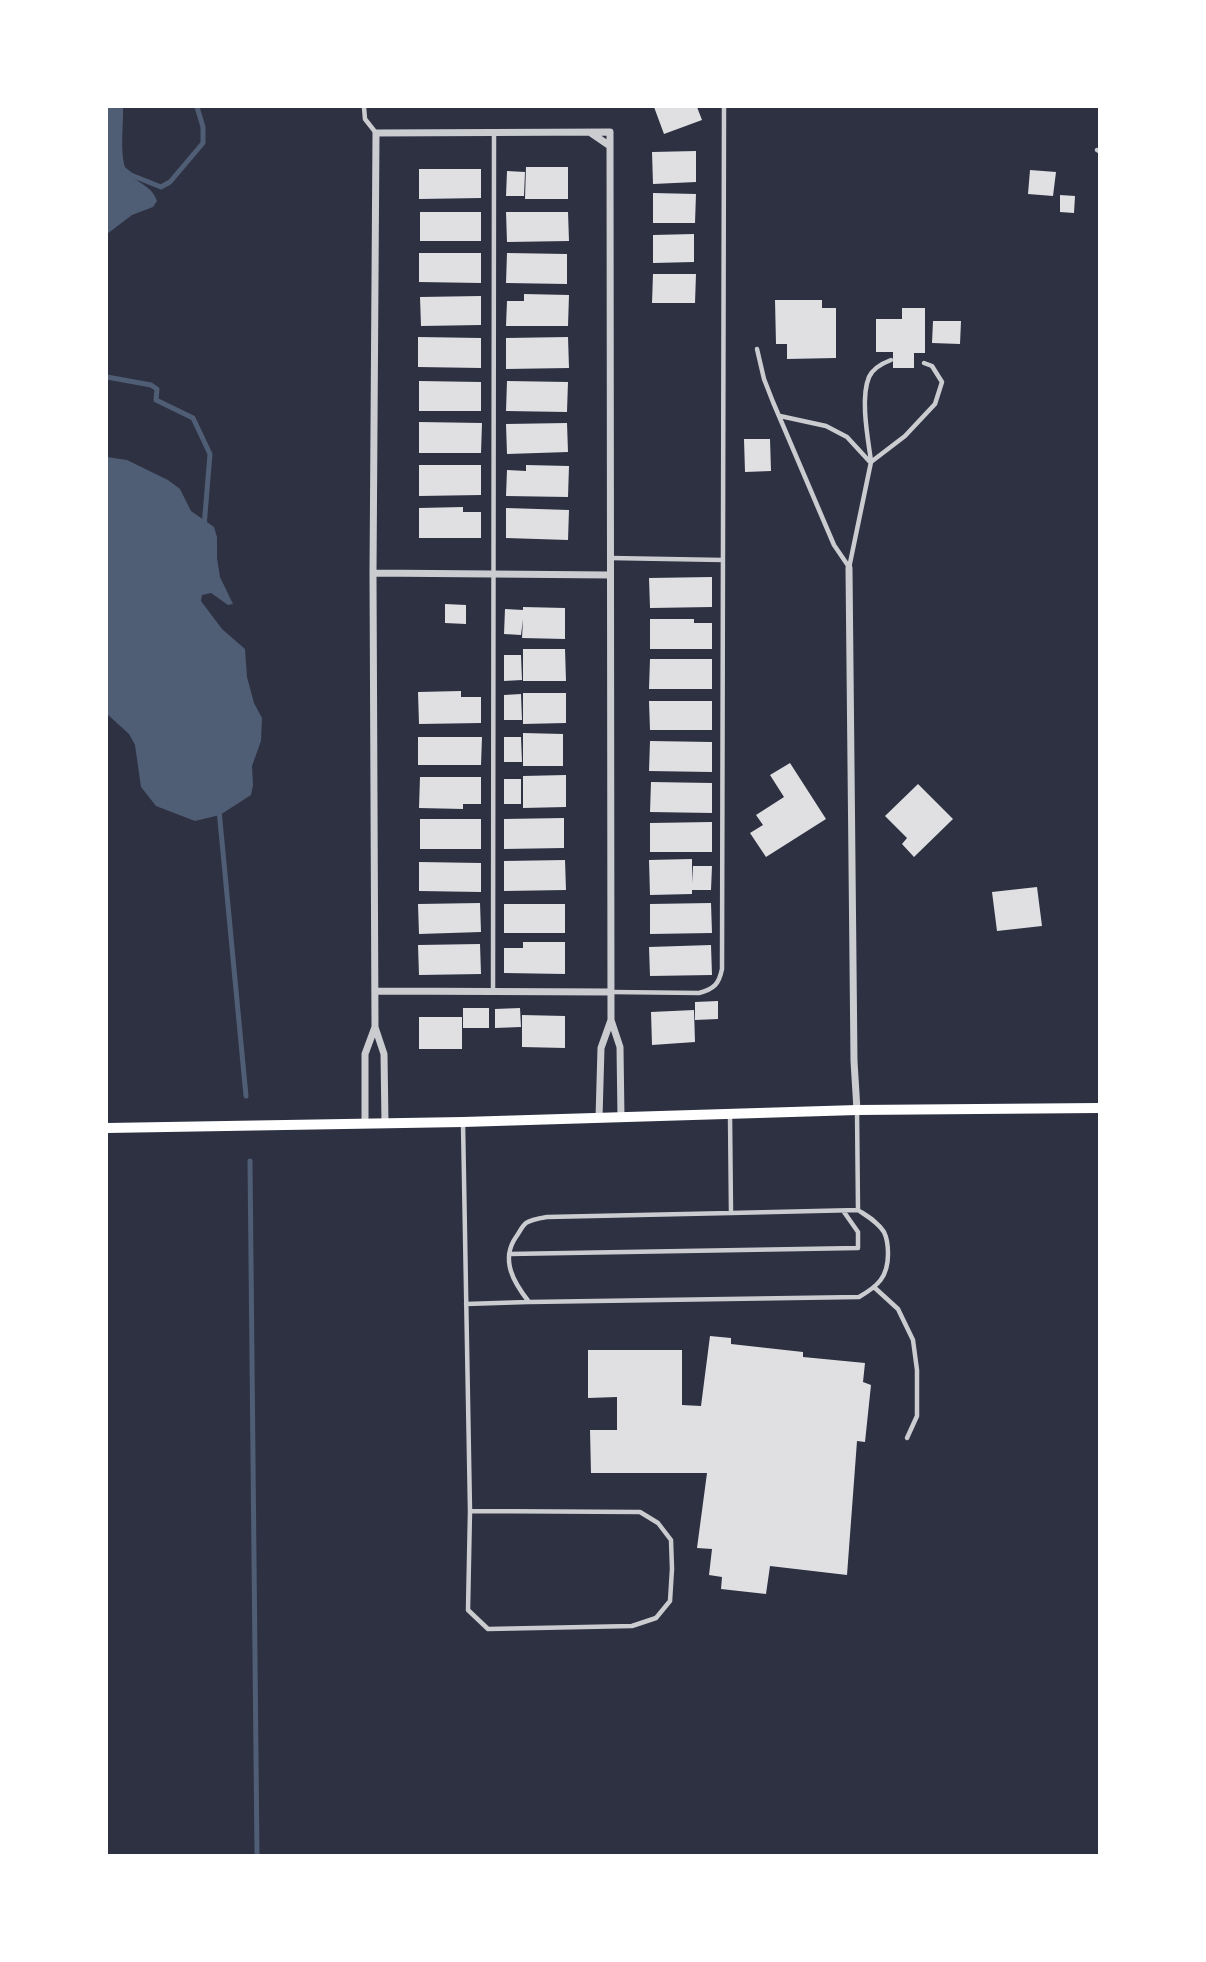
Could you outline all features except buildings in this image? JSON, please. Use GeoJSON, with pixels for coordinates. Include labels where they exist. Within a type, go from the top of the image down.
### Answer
{"type":"FeatureCollection","features":[{"type":"Feature","properties":{"kind":"main road"},"geometry":{"type":"LineString","coordinates":[[107,1128],[385,1124],[857,1110],[1099,1108]]}},
{"type":"Feature","properties":{"kind":"street"},"geometry":{"type":"LineString","coordinates":[[385,1124],[384,1054],[375,1027],[373,573],[376,133],[610,132],[611,1020],[620,1047],[621,1118]]}},
{"type":"Feature","properties":{"kind":"street"},"geometry":{"type":"LineString","coordinates":[[590,133],[610,146]]}},
{"type":"Feature","properties":{"kind":"street"},"geometry":{"type":"LineString","coordinates":[[849,568],[854,1061],[857,1110]]}},
{"type":"Feature","properties":{"kind":"street"},"geometry":{"type":"LineString","coordinates":[[373,573],[610,575]]}},
{"type":"Feature","properties":{"kind":"street"},"geometry":{"type":"LineString","coordinates":[[375,991],[611,992]]}},
{"type":"Feature","properties":{"kind":"street"},"geometry":{"type":"LineString","coordinates":[[599,1118],[601,1048],[611,1020]]}},
{"type":"Feature","properties":{"kind":"street"},"geometry":{"type":"LineString","coordinates":[[365,1124],[365,1054],[375,1027]]}},
{"type":"Feature","properties":{"kind":"lane"},"geometry":{"type":"LineString","coordinates":[[364,107],[365,118],[376,133]]}},
{"type":"Feature","properties":{"kind":"lane"},"geometry":{"type":"LineString","coordinates":[[611,992],[699,993],[711,990],[719,981],[722,969],[724,107]]}},
{"type":"Feature","properties":{"kind":"lane"},"geometry":{"type":"LineString","coordinates":[[493,991],[494,133]]}},
{"type":"Feature","properties":{"kind":"lane"},"geometry":{"type":"LineString","coordinates":[[757,349],[764,379],[834,545],[849,568]]}},
{"type":"Feature","properties":{"kind":"lane"},"geometry":{"type":"LineString","coordinates":[[849,568],[871,462],[865,412],[869,376],[879,365],[891,360]]}},
{"type":"Feature","properties":{"kind":"lane"},"geometry":{"type":"LineString","coordinates":[[871,462],[905,436],[935,404],[942,382],[932,366],[924,363]]}},
{"type":"Feature","properties":{"kind":"lane"},"geometry":{"type":"LineString","coordinates":[[780,416],[826,426],[847,437],[871,462]]}},
{"type":"Feature","properties":{"kind":"lane"},"geometry":{"type":"LineString","coordinates":[[610,558],[723,560]]}},
{"type":"Feature","properties":{"kind":"lane"},"geometry":{"type":"LineString","coordinates":[[857,1110],[858,1210]]}},
{"type":"Feature","properties":{"kind":"lane"},"geometry":{"type":"LineString","coordinates":[[730,1114],[731,1213]]}},
{"type":"Feature","properties":{"kind":"lane"},"geometry":{"type":"LineString","coordinates":[[463,1122],[470,1511],[468,1610],[488,1629],[632,1626],[656,1618],[670,1601],[673,1569],[671,1540],[658,1522],[640,1512],[470,1511]]}},
{"type":"Feature","properties":{"kind":"lane"},"geometry":{"type":"LineString","coordinates":[[466,1304],[859,1297],[875,1288],[887,1270],[888,1250],[885,1234],[875,1222],[858,1210],[547,1217],[526,1223],[512,1243],[509,1254],[510,1269],[516,1285],[529,1302]]}},
{"type":"Feature","properties":{"kind":"lane"},"geometry":{"type":"LineString","coordinates":[[509,1254],[858,1248],[858,1232],[844,1212]]}},
{"type":"Feature","properties":{"kind":"lane"},"geometry":{"type":"LineString","coordinates":[[875,1288],[898,1309],[913,1340],[917,1370],[917,1416],[907,1438]]}},
{"type":"Feature","properties":{"kind":"water"},"geometry":{"type":"Polygon","coordinates":[[[107,107],[123,107],[123,152],[126,169],[152,192],[157,201],[153,207],[132,215],[107,234],[107,107]]]}},
{"type":"Feature","properties":{"kind":"water"},"geometry":{"type":"Polygon","coordinates":[[[107,457],[127,460],[168,480],[180,489],[191,511],[214,527],[220,577],[233,604],[228,605],[211,593],[202,595],[201,601],[222,629],[245,649],[247,677],[254,703],[262,718],[261,741],[252,766],[251,795],[220,815],[195,821],[156,806],[141,787],[135,745],[129,734],[107,714],[107,457]]]}},
{"type":"Feature","properties":{"kind":"waterway"},"geometry":{"type":"LineString","coordinates":[[123,169],[161,187],[170,182],[203,143],[203,127],[197,107]]}},
{"type":"Feature","properties":{"kind":"waterway"},"geometry":{"type":"LineString","coordinates":[[107,377],[151,385],[157,389],[156,400],[193,418],[210,454],[204,527]]}},
{"type":"Feature","properties":{"kind":"waterway"},"geometry":{"type":"LineString","coordinates":[[219,810],[246,1096]]}},
{"type":"Feature","properties":{"kind":"waterway"},"geometry":{"type":"LineString","coordinates":[[250,1161],[257,1855]]}}]}
